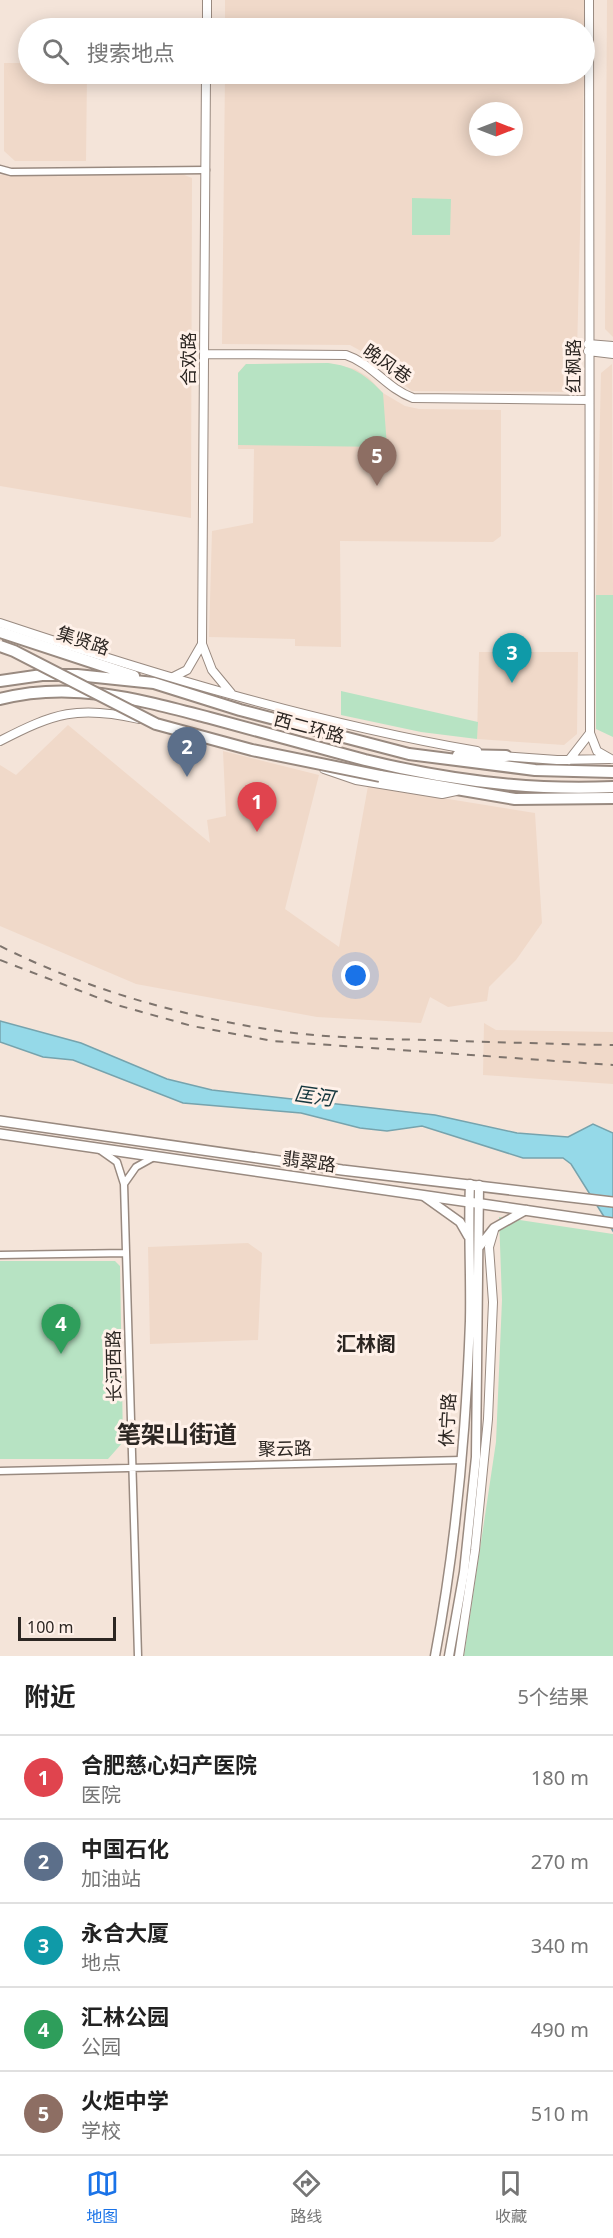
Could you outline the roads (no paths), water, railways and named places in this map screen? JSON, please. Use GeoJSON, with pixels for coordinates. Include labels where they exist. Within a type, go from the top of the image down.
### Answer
{"type":"FeatureCollection","features":[{"type":"Feature","properties":{"kind":"highway","name":"集贤路"},"geometry":{"type":"LineString","coordinates":[[0,632],[154,683]]}},
{"type":"Feature","properties":{"kind":"highway"},"geometry":{"type":"LineString","coordinates":[[17,637],[83,650]]}},
{"type":"Feature","properties":{"kind":"highway"},"geometry":{"type":"LineString","coordinates":[[0,646],[156,724],[252,750],[458,791],[515,799],[613,798]]}},
{"type":"Feature","properties":{"kind":"highway","name":"西二环路"},"geometry":{"type":"LineString","coordinates":[[0,681],[42,675],[77,675],[154,683],[240,710],[409,754],[536,770],[613,772]]}},
{"type":"Feature","properties":{"kind":"highway","name":"西二环路"},"geometry":{"type":"LineString","coordinates":[[0,699],[21,694],[64,690],[114,694],[368,760],[479,782],[535,787],[613,787]]}},
{"type":"Feature","properties":{"kind":"highway"},"geometry":{"type":"LineString","coordinates":[[0,707],[21,694]]}},
{"type":"Feature","properties":{"kind":"highway"},"geometry":{"type":"LineString","coordinates":[[409,754],[506,756]]}},
{"type":"Feature","properties":{"kind":"highway"},"geometry":{"type":"LineString","coordinates":[[380,776],[479,782]]}},
{"type":"Feature","properties":{"kind":"main road","name":"翡翠路"},"geometry":{"type":"LineString","coordinates":[[0,1120],[342,1170],[474,1184],[613,1203]]}},
{"type":"Feature","properties":{"kind":"main road","name":"翡翠路"},"geometry":{"type":"LineString","coordinates":[[0,1134],[613,1223]]}},
{"type":"Feature","properties":{"kind":"main road","name":"休宁路"},"geometry":{"type":"LineString","coordinates":[[449,1656],[464,1572],[476,1456],[479,1247],[474,1184]]}},
{"type":"Feature","properties":{"kind":"main road"},"geometry":{"type":"LineString","coordinates":[[422,1195],[460,1222],[469,1239]]}},
{"type":"Feature","properties":{"kind":"main road","name":"休宁路"},"geometry":{"type":"LineString","coordinates":[[435,1656],[450,1579],[462,1460],[470,1319],[469,1239],[474,1202]]}},
{"type":"Feature","properties":{"kind":"main road"},"geometry":{"type":"LineString","coordinates":[[479,1247],[494,1228],[526,1210]]}},
{"type":"Feature","properties":{"kind":"street"},"geometry":{"type":"LineString","coordinates":[[207,0],[207,18]]}},
{"type":"Feature","properties":{"kind":"street","name":"红枫路"},"geometry":{"type":"LineString","coordinates":[[589,0],[589,18]]}},
{"type":"Feature","properties":{"kind":"street","name":"合欢路"},"geometry":{"type":"LineString","coordinates":[[202,644],[206,84]]}},
{"type":"Feature","properties":{"kind":"street","name":"红枫路"},"geometry":{"type":"LineString","coordinates":[[589,84],[590,733]]}},
{"type":"Feature","properties":{"kind":"street"},"geometry":{"type":"LineString","coordinates":[[0,169],[11,172],[206,170]]}},
{"type":"Feature","properties":{"kind":"street"},"geometry":{"type":"LineString","coordinates":[[588,348],[613,346]]}},
{"type":"Feature","properties":{"kind":"street"},"geometry":{"type":"LineString","coordinates":[[588,348],[613,354]]}},
{"type":"Feature","properties":{"kind":"street","name":"晚风巷"},"geometry":{"type":"LineString","coordinates":[[204,354],[346,355],[364,362],[392,387],[412,398],[589,400]]}},
{"type":"Feature","properties":{"kind":"street"},"geometry":{"type":"LineString","coordinates":[[0,622],[173,677],[402,738],[506,756],[569,760],[612,759]]}},
{"type":"Feature","properties":{"kind":"street"},"geometry":{"type":"LineString","coordinates":[[173,677],[188,670],[202,644]]}},
{"type":"Feature","properties":{"kind":"street"},"geometry":{"type":"LineString","coordinates":[[202,644],[212,670],[232,694]]}},
{"type":"Feature","properties":{"kind":"street"},"geometry":{"type":"LineString","coordinates":[[0,741],[52,716],[77,712],[109,712],[234,740],[356,780],[442,794],[458,791]]}},
{"type":"Feature","properties":{"kind":"street"},"geometry":{"type":"LineString","coordinates":[[590,733],[597,752],[612,759]]}},
{"type":"Feature","properties":{"kind":"street"},"geometry":{"type":"LineString","coordinates":[[569,760],[590,733]]}},
{"type":"Feature","properties":{"kind":"street"},"geometry":{"type":"LineString","coordinates":[[97,1148],[117,1162],[124,1184]]}},
{"type":"Feature","properties":{"kind":"street"},"geometry":{"type":"LineString","coordinates":[[124,1184],[136,1167],[156,1156]]}},
{"type":"Feature","properties":{"kind":"street","name":"长河西路"},"geometry":{"type":"LineString","coordinates":[[124,1184],[138,1656]]}},
{"type":"Feature","properties":{"kind":"street"},"geometry":{"type":"LineString","coordinates":[[459,1656],[475,1550],[488,1419],[493,1302],[489,1247],[494,1228]]}},
{"type":"Feature","properties":{"kind":"street"},"geometry":{"type":"LineString","coordinates":[[0,1255],[126,1253]]}},
{"type":"Feature","properties":{"kind":"street","name":"聚云路"},"geometry":{"type":"LineString","coordinates":[[0,1471],[462,1460]]}},
{"type":"Feature","properties":{"kind":"water"},"geometry":{"type":"Polygon","coordinates":[[[0,1021],[81,1043],[167,1079],[212,1090],[435,1115],[517,1133],[568,1137],[593,1124],[613,1133],[613,1231],[571,1164],[563,1158],[523,1158],[422,1126],[387,1131],[360,1128],[301,1113],[183,1103],[73,1060],[43,1057],[0,1042],[0,1021]]]}},
{"type":"Feature","properties":{"kind":"railway"},"geometry":{"type":"LineString","coordinates":[[0,946],[99,988],[202,1017],[272,1030],[352,1038],[613,1045]]}},
{"type":"Feature","properties":{"kind":"railway"},"geometry":{"type":"LineString","coordinates":[[0,960],[117,1005],[192,1026],[273,1041],[613,1065]]}},
{"type":"Feature","properties":{"kind":"place","name":"火炬中学"},"geometry":{"type":"Point","coordinates":[377,486]}},
{"type":"Feature","properties":{"kind":"place","name":"永合大厦"},"geometry":{"type":"Point","coordinates":[512,683]}},
{"type":"Feature","properties":{"kind":"place","name":"中国石化"},"geometry":{"type":"Point","coordinates":[187,777]}},
{"type":"Feature","properties":{"kind":"place","name":"合肥慈心妇产医院"},"geometry":{"type":"Point","coordinates":[257,832]}},
{"type":"Feature","properties":{"kind":"place","name":"汇林公园"},"geometry":{"type":"Point","coordinates":[61,1354]}},
{"type":"Feature","properties":{"kind":"district","name":"汇林阁"},"geometry":{"type":"Point","coordinates":[366,1344]}},
{"type":"Feature","properties":{"kind":"district","name":"笔架山街道"},"geometry":{"type":"Point","coordinates":[177,1435]}},
{"type":"Feature","properties":{"kind":"water label","name":"匡河"},"geometry":{"type":"Point","coordinates":[314,1096]}}]}
